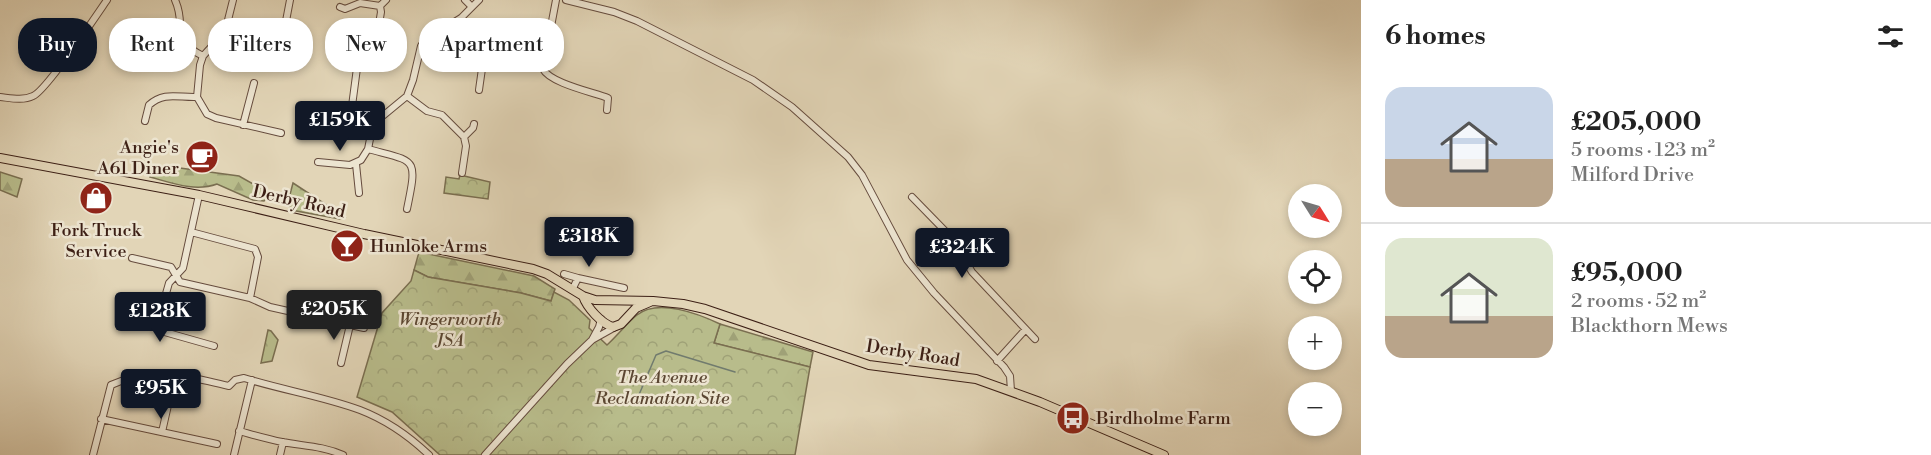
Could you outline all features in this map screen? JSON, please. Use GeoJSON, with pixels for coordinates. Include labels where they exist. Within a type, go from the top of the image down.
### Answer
{"type":"FeatureCollection","features":[{"type":"Feature","properties":{"kind":"highway","name":"Derby Road"},"geometry":{"type":"LineString","coordinates":[[0,158],[199,195],[374,236],[533,269],[583,296],[599,301],[653,301],[705,309],[869,365],[976,380],[1011,391],[1164,455]]}},
{"type":"Feature","properties":{"kind":"highway","name":"Derby Road"},"geometry":{"type":"LineString","coordinates":[[583,296],[586,304],[600,318]]}},
{"type":"Feature","properties":{"kind":"highway"},"geometry":{"type":"LineString","coordinates":[[625,318],[625,306],[612,300],[602,306],[600,318],[609,326],[618,326],[636,308],[653,301]]}},
{"type":"Feature","properties":{"kind":"street"},"geometry":{"type":"LineString","coordinates":[[0,97],[21,99],[34,96],[83,35],[107,0]]}},
{"type":"Feature","properties":{"kind":"street"},"geometry":{"type":"LineString","coordinates":[[175,0],[183,43],[202,56]]}},
{"type":"Feature","properties":{"kind":"street"},"geometry":{"type":"LineString","coordinates":[[228,18],[233,0]]}},
{"type":"Feature","properties":{"kind":"street"},"geometry":{"type":"LineString","coordinates":[[287,18],[290,0]]}},
{"type":"Feature","properties":{"kind":"street"},"geometry":{"type":"LineString","coordinates":[[380,6],[386,0]]}},
{"type":"Feature","properties":{"kind":"street"},"geometry":{"type":"LineString","coordinates":[[465,0],[472,7]]}},
{"type":"Feature","properties":{"kind":"street"},"geometry":{"type":"LineString","coordinates":[[461,18],[480,0]]}},
{"type":"Feature","properties":{"kind":"street"},"geometry":{"type":"LineString","coordinates":[[555,0],[543,69],[555,79],[608,98],[607,110]]}},
{"type":"Feature","properties":{"kind":"street"},"geometry":{"type":"LineString","coordinates":[[566,0],[600,8],[637,21],[753,80],[792,107],[830,141],[862,175],[907,260],[1010,376],[1011,391]]}},
{"type":"Feature","properties":{"kind":"street"},"geometry":{"type":"LineString","coordinates":[[600,8],[602,0]]}},
{"type":"Feature","properties":{"kind":"street"},"geometry":{"type":"LineString","coordinates":[[340,7],[345,9],[360,3],[380,6]]}},
{"type":"Feature","properties":{"kind":"street"},"geometry":{"type":"LineString","coordinates":[[380,6],[380,18]]}},
{"type":"Feature","properties":{"kind":"street"},"geometry":{"type":"LineString","coordinates":[[208,50],[202,56],[197,97],[207,114],[281,133]]}},
{"type":"Feature","properties":{"kind":"street"},"geometry":{"type":"LineString","coordinates":[[318,162],[356,164],[365,155],[373,124],[407,96],[419,54]]}},
{"type":"Feature","properties":{"kind":"street"},"geometry":{"type":"LineString","coordinates":[[357,72],[352,106],[357,113],[373,124]]}},
{"type":"Feature","properties":{"kind":"street"},"geometry":{"type":"LineString","coordinates":[[479,90],[482,72]]}},
{"type":"Feature","properties":{"kind":"street"},"geometry":{"type":"LineString","coordinates":[[243,124],[254,83]]}},
{"type":"Feature","properties":{"kind":"street"},"geometry":{"type":"LineString","coordinates":[[145,121],[149,105],[161,97],[167,95],[197,97]]}},
{"type":"Feature","properties":{"kind":"street"},"geometry":{"type":"LineString","coordinates":[[407,96],[427,111],[442,115],[464,137],[466,146],[462,173]]}},
{"type":"Feature","properties":{"kind":"street"},"geometry":{"type":"LineString","coordinates":[[327,111],[352,106]]}},
{"type":"Feature","properties":{"kind":"street"},"geometry":{"type":"LineString","coordinates":[[464,137],[474,124]]}},
{"type":"Feature","properties":{"kind":"street"},"geometry":{"type":"LineString","coordinates":[[368,148],[402,157],[409,162],[413,171],[413,179],[407,209]]}},
{"type":"Feature","properties":{"kind":"street"},"geometry":{"type":"LineString","coordinates":[[356,164],[359,192]]}},
{"type":"Feature","properties":{"kind":"street"},"geometry":{"type":"LineString","coordinates":[[157,325],[168,283],[183,267],[199,195]]}},
{"type":"Feature","properties":{"kind":"street"},"geometry":{"type":"LineString","coordinates":[[912,197],[951,237],[972,272],[1024,330],[1035,339]]}},
{"type":"Feature","properties":{"kind":"street"},"geometry":{"type":"LineString","coordinates":[[190,232],[251,246],[255,249],[258,257],[249,298]]}},
{"type":"Feature","properties":{"kind":"street"},"geometry":{"type":"LineString","coordinates":[[132,258],[171,267],[180,282],[364,328]]}},
{"type":"Feature","properties":{"kind":"street"},"geometry":{"type":"LineString","coordinates":[[564,274],[624,288]]}},
{"type":"Feature","properties":{"kind":"street"},"geometry":{"type":"LineString","coordinates":[[572,290],[578,278]]}},
{"type":"Feature","properties":{"kind":"street"},"geometry":{"type":"LineString","coordinates":[[592,340],[599,327],[600,318]]}},
{"type":"Feature","properties":{"kind":"street"},"geometry":{"type":"LineString","coordinates":[[139,319],[157,325],[161,331],[214,346]]}},
{"type":"Feature","properties":{"kind":"street"},"geometry":{"type":"LineString","coordinates":[[341,363],[350,325]]}},
{"type":"Feature","properties":{"kind":"street"},"geometry":{"type":"LineString","coordinates":[[484,455],[567,364],[592,340],[618,326]]}},
{"type":"Feature","properties":{"kind":"street"},"geometry":{"type":"LineString","coordinates":[[998,361],[1024,330]]}},
{"type":"Feature","properties":{"kind":"street"},"geometry":{"type":"LineString","coordinates":[[93,455],[111,385],[130,376],[156,372],[229,386],[235,380],[244,378],[362,410],[401,432],[429,455]]}},
{"type":"Feature","properties":{"kind":"street"},"geometry":{"type":"LineString","coordinates":[[162,432],[175,374]]}},
{"type":"Feature","properties":{"kind":"street"},"geometry":{"type":"LineString","coordinates":[[234,455],[252,380]]}},
{"type":"Feature","properties":{"kind":"street"},"geometry":{"type":"LineString","coordinates":[[101,419],[217,444]]}},
{"type":"Feature","properties":{"kind":"street"},"geometry":{"type":"LineString","coordinates":[[240,431],[283,442],[306,444],[344,455]]}},
{"type":"Feature","properties":{"kind":"street"},"geometry":{"type":"LineString","coordinates":[[280,455],[283,442]]}},
{"type":"Feature","properties":{"kind":"green space"},"geometry":{"type":"Polygon","coordinates":[[[165,166],[239,176],[271,194],[264,201],[253,200],[217,184],[192,187],[150,177],[153,168],[165,166]]]}},
{"type":"Feature","properties":{"kind":"green space"},"geometry":{"type":"Polygon","coordinates":[[[0,172],[22,179],[17,197],[0,190],[0,172]]]}},
{"type":"Feature","properties":{"kind":"green space"},"geometry":{"type":"Polygon","coordinates":[[[460,175],[490,182],[488,199],[444,193],[446,177],[459,179],[460,175]]]}},
{"type":"Feature","properties":{"kind":"green space"},"geometry":{"type":"Polygon","coordinates":[[[293,183],[345,217],[340,219],[291,210],[288,202],[293,183]]]}},
{"type":"Feature","properties":{"kind":"green space"},"geometry":{"type":"Polygon","coordinates":[[[419,252],[534,276],[555,289],[551,301],[521,293],[428,277],[414,270],[419,252]]]}},
{"type":"Feature","properties":{"kind":"green space","name":"The Avenue Reclamation Site"},"geometry":{"type":"Polygon","coordinates":[[[414,270],[428,277],[521,293],[551,301],[554,292],[569,300],[590,320],[589,328],[607,345],[630,321],[646,310],[678,309],[720,324],[714,343],[810,367],[795,455],[440,455],[392,412],[357,397],[382,313],[411,281],[414,270]]]}},
{"type":"Feature","properties":{"kind":"green space"},"geometry":{"type":"Polygon","coordinates":[[[720,324],[813,352],[810,367],[714,343],[720,324]]]}},
{"type":"Feature","properties":{"kind":"green space"},"geometry":{"type":"Polygon","coordinates":[[[268,330],[278,340],[272,361],[261,363],[268,330]]]}},
{"type":"Feature","properties":{"kind":"waterway"},"geometry":{"type":"LineString","coordinates":[[638,397],[656,355],[666,351],[735,372]]}},
{"type":"Feature","properties":{"kind":"place","name":"Angie's A61 Diner"},"geometry":{"type":"Point","coordinates":[202,157]}},
{"type":"Feature","properties":{"kind":"place","name":"Fork Truck Service"},"geometry":{"type":"Point","coordinates":[96,198]}},
{"type":"Feature","properties":{"kind":"place","name":"Hunloke Arms"},"geometry":{"type":"Point","coordinates":[347,246]}},
{"type":"Feature","properties":{"kind":"place","name":"Birdholme Farm"},"geometry":{"type":"Point","coordinates":[1073,418]}},
{"type":"Feature","properties":{"kind":"park label","name":"Wingerworth JSA"},"geometry":{"type":"Point","coordinates":[450,329]}}]}
